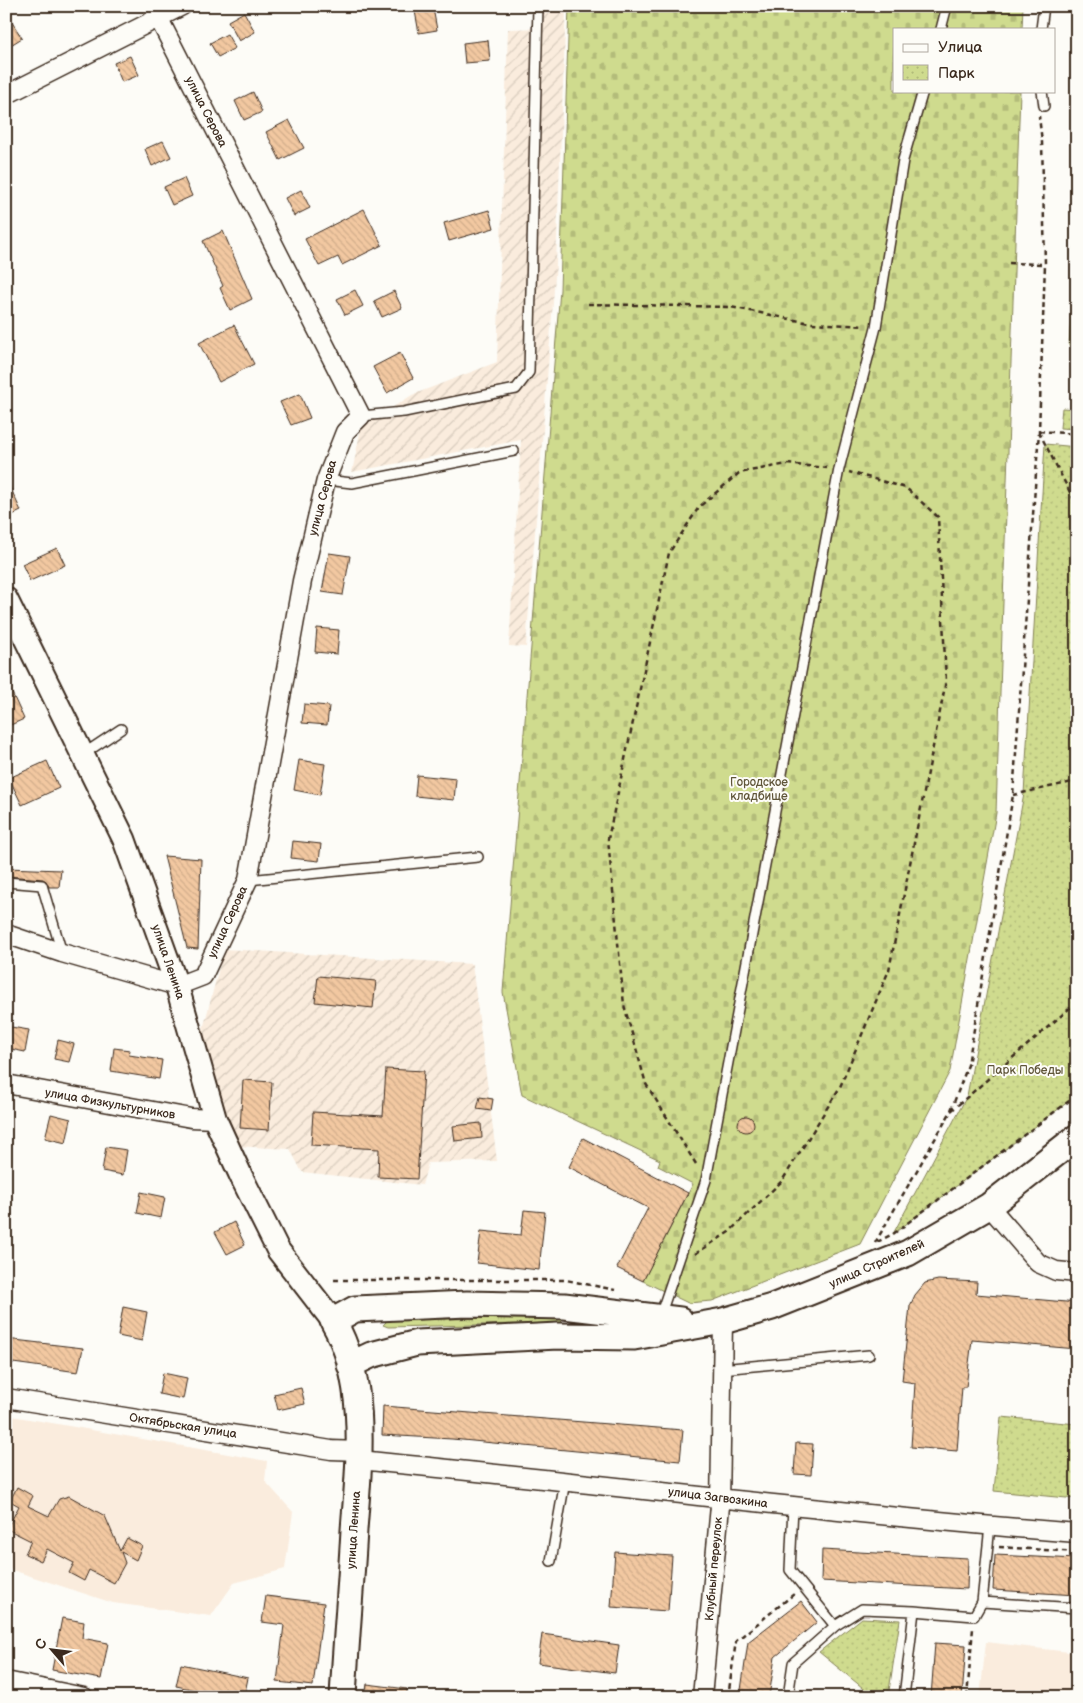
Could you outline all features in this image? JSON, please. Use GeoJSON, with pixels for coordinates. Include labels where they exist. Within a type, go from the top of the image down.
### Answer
{"type":"FeatureCollection","features":[{"type":"Feature","properties":{"kind":"main road","name":"улица Строителей"},"geometry":{"type":"LineString","coordinates":[[350,1365],[371,1355],[417,1343],[558,1336],[634,1337],[717,1321],[772,1307],[867,1271],[908,1253],[989,1206],[1077,1137]]}},
{"type":"Feature","properties":{"kind":"main road"},"geometry":{"type":"LineString","coordinates":[[333,1322],[355,1309],[467,1304],[564,1306],[601,1309],[659,1318],[717,1321]]}},
{"type":"Feature","properties":{"kind":"main road"},"geometry":{"type":"LineString","coordinates":[[558,1336],[572,1326],[574,1317],[564,1306]]}},
{"type":"Feature","properties":{"kind":"main road","name":"улица Ленина"},"geometry":{"type":"LineString","coordinates":[[333,1322],[340,1335],[350,1365],[357,1399],[359,1456],[343,1697]]}},
{"type":"Feature","properties":{"kind":"street"},"geometry":{"type":"LineString","coordinates":[[6,94],[156,12],[182,6]]}},
{"type":"Feature","properties":{"kind":"street","name":"улица Серова"},"geometry":{"type":"LineString","coordinates":[[156,12],[361,416],[345,432],[326,480],[302,581],[248,880],[202,976],[177,986]]}},
{"type":"Feature","properties":{"kind":"street","name":"улица Ленина"},"geometry":{"type":"LineString","coordinates":[[6,599],[124,839],[177,986],[215,1119],[278,1250],[333,1322]]}},
{"type":"Feature","properties":{"kind":"street"},"geometry":{"type":"LineString","coordinates":[[6,934],[62,953],[177,986]]}},
{"type":"Feature","properties":{"kind":"street","name":"улица Физкультурников"},"geometry":{"type":"LineString","coordinates":[[6,1084],[191,1118],[215,1119]]}},
{"type":"Feature","properties":{"kind":"street"},"geometry":{"type":"LineString","coordinates":[[989,1206],[1038,1263],[1056,1271],[1077,1273]]}},
{"type":"Feature","properties":{"kind":"street","name":"Клубный переулок"},"geometry":{"type":"LineString","coordinates":[[702,1697],[720,1497],[721,1370],[717,1321]]}},
{"type":"Feature","properties":{"kind":"street","name":"Октябрьская улица"},"geometry":{"type":"LineString","coordinates":[[6,1398],[332,1450],[359,1456]]}},
{"type":"Feature","properties":{"kind":"street","name":"улица Загвозкина"},"geometry":{"type":"LineString","coordinates":[[359,1456],[793,1507],[1077,1533]]}},
{"type":"Feature","properties":{"kind":"street"},"geometry":{"type":"LineString","coordinates":[[6,1681],[84,1697]]}},
{"type":"Feature","properties":{"kind":"lane"},"geometry":{"type":"LineString","coordinates":[[361,416],[404,412],[516,389],[530,372],[538,6]]}},
{"type":"Feature","properties":{"kind":"lane"},"geometry":{"type":"LineString","coordinates":[[941,28],[947,6]]}},
{"type":"Feature","properties":{"kind":"lane"},"geometry":{"type":"LineString","coordinates":[[1041,28],[1044,6]]}},
{"type":"Feature","properties":{"kind":"lane"},"geometry":{"type":"LineString","coordinates":[[659,1318],[706,1180],[839,469],[876,327],[903,160],[923,92]]}},
{"type":"Feature","properties":{"kind":"lane"},"geometry":{"type":"LineString","coordinates":[[1041,107],[1042,92]]}},
{"type":"Feature","properties":{"kind":"lane"},"geometry":{"type":"LineString","coordinates":[[326,480],[352,483],[514,451]]}},
{"type":"Feature","properties":{"kind":"lane"},"geometry":{"type":"LineString","coordinates":[[82,755],[121,730]]}},
{"type":"Feature","properties":{"kind":"lane"},"geometry":{"type":"LineString","coordinates":[[248,880],[478,857]]}},
{"type":"Feature","properties":{"kind":"lane"},"geometry":{"type":"LineString","coordinates":[[6,882],[42,885],[62,953]]}},
{"type":"Feature","properties":{"kind":"lane"},"geometry":{"type":"LineString","coordinates":[[721,1370],[869,1355]]}},
{"type":"Feature","properties":{"kind":"lane"},"geometry":{"type":"LineString","coordinates":[[551,1561],[565,1481]]}},
{"type":"Feature","properties":{"kind":"lane"},"geometry":{"type":"LineString","coordinates":[[793,1507],[790,1570],[835,1626]]}},
{"type":"Feature","properties":{"kind":"lane"},"geometry":{"type":"LineString","coordinates":[[788,1697],[793,1663],[835,1626],[862,1609],[974,1616],[982,1602],[990,1526]]}},
{"type":"Feature","properties":{"kind":"lane"},"geometry":{"type":"LineString","coordinates":[[982,1602],[1077,1608]]}},
{"type":"Feature","properties":{"kind":"lane"},"geometry":{"type":"LineString","coordinates":[[904,1697],[914,1611]]}},
{"type":"Feature","properties":{"kind":"path"},"geometry":{"type":"LineString","coordinates":[[874,1243],[950,1113],[968,1064],[1013,795],[1039,430],[1045,264],[1041,107]]}},
{"type":"Feature","properties":{"kind":"path"},"geometry":{"type":"LineString","coordinates":[[1009,263],[1045,264]]}},
{"type":"Feature","properties":{"kind":"path"},"geometry":{"type":"LineString","coordinates":[[588,304],[731,307],[810,323],[876,327]]}},
{"type":"Feature","properties":{"kind":"path"},"geometry":{"type":"LineString","coordinates":[[1039,430],[1077,434]]}},
{"type":"Feature","properties":{"kind":"path"},"geometry":{"type":"LineString","coordinates":[[1039,430],[1077,506]]}},
{"type":"Feature","properties":{"kind":"path"},"geometry":{"type":"LineString","coordinates":[[676,1266],[728,1232],[782,1181],[840,1087],[889,970],[946,681],[938,517],[906,488],[839,469],[787,464],[739,473],[699,507],[669,553],[608,839],[624,1005],[646,1084],[706,1180]]}},
{"type":"Feature","properties":{"kind":"path"},"geometry":{"type":"LineString","coordinates":[[1013,795],[1077,781]]}},
{"type":"Feature","properties":{"kind":"path"},"geometry":{"type":"LineString","coordinates":[[950,1113],[1077,1002]]}},
{"type":"Feature","properties":{"kind":"path"},"geometry":{"type":"LineString","coordinates":[[868,1248],[893,1234],[1077,1095]]}},
{"type":"Feature","properties":{"kind":"path"},"geometry":{"type":"LineString","coordinates":[[334,1280],[566,1280],[620,1291]]}},
{"type":"Feature","properties":{"kind":"path"},"geometry":{"type":"LineString","coordinates":[[989,1547],[1077,1552]]}},
{"type":"Feature","properties":{"kind":"path"},"geometry":{"type":"LineString","coordinates":[[728,1697],[736,1641],[803,1586]]}},
{"type":"Feature","properties":{"kind":"path"},"geometry":{"type":"LineString","coordinates":[[967,1697],[974,1616]]}},
{"type":"Feature","properties":{"kind":"shaded area"},"geometry":{"type":"Polygon","coordinates":[[[543,6],[566,6],[556,264],[526,647],[509,646],[521,440],[352,472],[361,428],[412,395],[497,362],[508,29],[543,28],[543,6]]]}},
{"type":"Feature","properties":{"kind":"shaded area"},"geometry":{"type":"Polygon","coordinates":[[[224,949],[472,964],[497,1161],[428,1163],[422,1185],[302,1172],[290,1149],[236,1146],[202,1033],[224,949]]]}},
{"type":"Feature","properties":{"kind":"shaded area"},"geometry":{"type":"Polygon","coordinates":[[[12,1416],[267,1461],[265,1481],[293,1512],[285,1569],[234,1583],[211,1616],[113,1603],[6,1568],[6,1441],[12,1416]]]}},
{"type":"Feature","properties":{"kind":"shaded area"},"geometry":{"type":"Polygon","coordinates":[[[986,1642],[1077,1653],[1077,1697],[980,1697],[986,1642]]]}},
{"type":"Feature","properties":{"kind":"green space","name":"Городское кладбище"},"geometry":{"type":"Polygon","coordinates":[[[569,6],[1023,6],[1022,28],[893,28],[893,92],[1020,92],[996,813],[950,1071],[860,1244],[712,1301],[688,1303],[643,1281],[693,1184],[658,1166],[660,1160],[522,1095],[503,992],[560,290],[569,6]]]}},
{"type":"Feature","properties":{"kind":"green space"},"geometry":{"type":"Polygon","coordinates":[[[1077,222],[1077,346],[1069,346],[1077,222]]]}},
{"type":"Feature","properties":{"kind":"green space"},"geometry":{"type":"Polygon","coordinates":[[[1062,408],[1077,409],[1077,429],[1060,428],[1062,408]]]}},
{"type":"Feature","properties":{"kind":"green space","name":"Парк Победы"},"geometry":{"type":"Polygon","coordinates":[[[1045,444],[1077,447],[1077,1095],[893,1234],[967,1096],[1024,794],[1045,444]]]}},
{"type":"Feature","properties":{"kind":"green space"},"geometry":{"type":"Polygon","coordinates":[[[559,1317],[564,1319],[560,1323],[388,1327],[383,1325],[388,1320],[559,1317]]]}},
{"type":"Feature","properties":{"kind":"green space"},"geometry":{"type":"Polygon","coordinates":[[[1001,1417],[1077,1424],[1077,1499],[994,1491],[1001,1417]]]}},
{"type":"Feature","properties":{"kind":"green space"},"geometry":{"type":"Polygon","coordinates":[[[862,1618],[900,1620],[888,1697],[874,1697],[819,1652],[862,1618]]]}},
{"type":"Feature","properties":{"kind":"building"},"geometry":{"type":"Polygon","coordinates":[[[433,8],[437,30],[419,33],[415,11],[433,8]]]}},
{"type":"Feature","properties":{"kind":"building"},"geometry":{"type":"Polygon","coordinates":[[[244,12],[255,32],[239,41],[228,21],[244,12]]]}},
{"type":"Feature","properties":{"kind":"building"},"geometry":{"type":"Polygon","coordinates":[[[6,13],[22,38],[6,48],[6,13]]]}},
{"type":"Feature","properties":{"kind":"building"},"geometry":{"type":"Polygon","coordinates":[[[227,34],[235,48],[218,57],[210,43],[227,34]]]}},
{"type":"Feature","properties":{"kind":"building"},"geometry":{"type":"Polygon","coordinates":[[[488,40],[490,61],[465,63],[463,43],[488,40]]]}},
{"type":"Feature","properties":{"kind":"building"},"geometry":{"type":"Polygon","coordinates":[[[130,56],[139,75],[122,82],[114,63],[130,56]]]}},
{"type":"Feature","properties":{"kind":"building"},"geometry":{"type":"Polygon","coordinates":[[[253,92],[262,112],[244,120],[235,101],[253,92]]]}},
{"type":"Feature","properties":{"kind":"building"},"geometry":{"type":"Polygon","coordinates":[[[289,120],[304,148],[280,160],[266,132],[289,120]]]}},
{"type":"Feature","properties":{"kind":"building"},"geometry":{"type":"Polygon","coordinates":[[[163,141],[171,157],[152,166],[145,149],[163,141]]]}},
{"type":"Feature","properties":{"kind":"building"},"geometry":{"type":"Polygon","coordinates":[[[184,178],[192,196],[172,205],[164,187],[184,178]]]}},
{"type":"Feature","properties":{"kind":"building"},"geometry":{"type":"Polygon","coordinates":[[[301,190],[310,208],[294,216],[285,198],[301,190]]]}},
{"type":"Feature","properties":{"kind":"building"},"geometry":{"type":"Polygon","coordinates":[[[364,209],[382,245],[342,265],[338,257],[319,266],[305,239],[364,209]]]}},
{"type":"Feature","properties":{"kind":"building"},"geometry":{"type":"Polygon","coordinates":[[[489,210],[494,228],[449,241],[444,223],[489,210]]]}},
{"type":"Feature","properties":{"kind":"building"},"geometry":{"type":"Polygon","coordinates":[[[223,231],[252,299],[230,310],[220,288],[223,286],[203,241],[223,231]]]}},
{"type":"Feature","properties":{"kind":"building"},"geometry":{"type":"Polygon","coordinates":[[[355,290],[363,306],[345,315],[337,299],[355,290]]]}},
{"type":"Feature","properties":{"kind":"building"},"geometry":{"type":"Polygon","coordinates":[[[394,291],[402,308],[382,317],[374,301],[394,291]]]}},
{"type":"Feature","properties":{"kind":"building"},"geometry":{"type":"Polygon","coordinates":[[[234,325],[254,364],[219,382],[199,343],[234,325]]]}},
{"type":"Feature","properties":{"kind":"building"},"geometry":{"type":"Polygon","coordinates":[[[400,353],[413,378],[387,393],[373,367],[400,353]]]}},
{"type":"Feature","properties":{"kind":"building"},"geometry":{"type":"Polygon","coordinates":[[[300,394],[310,418],[291,425],[280,402],[300,394]]]}},
{"type":"Feature","properties":{"kind":"building"},"geometry":{"type":"Polygon","coordinates":[[[6,478],[21,511],[6,518],[6,478]]]}},
{"type":"Feature","properties":{"kind":"building"},"geometry":{"type":"Polygon","coordinates":[[[57,548],[65,565],[30,581],[22,564],[57,548]]]}},
{"type":"Feature","properties":{"kind":"building"},"geometry":{"type":"Polygon","coordinates":[[[329,553],[350,556],[343,595],[322,592],[329,553]]]}},
{"type":"Feature","properties":{"kind":"building"},"geometry":{"type":"Polygon","coordinates":[[[317,628],[339,630],[337,654],[315,652],[317,628]]]}},
{"type":"Feature","properties":{"kind":"building"},"geometry":{"type":"Polygon","coordinates":[[[6,680],[24,719],[6,727],[6,680]]]}},
{"type":"Feature","properties":{"kind":"building"},"geometry":{"type":"Polygon","coordinates":[[[304,704],[329,706],[327,725],[302,723],[304,704]]]}},
{"type":"Feature","properties":{"kind":"building"},"geometry":{"type":"Polygon","coordinates":[[[299,760],[325,764],[320,795],[294,790],[299,760]]]}},
{"type":"Feature","properties":{"kind":"building"},"geometry":{"type":"Polygon","coordinates":[[[47,761],[59,788],[22,805],[9,778],[47,761]]]}},
{"type":"Feature","properties":{"kind":"building"},"geometry":{"type":"Polygon","coordinates":[[[417,775],[456,779],[454,800],[415,796],[417,775]]]}},
{"type":"Feature","properties":{"kind":"building"},"geometry":{"type":"Polygon","coordinates":[[[293,841],[321,844],[319,861],[291,858],[293,841]]]}},
{"type":"Feature","properties":{"kind":"building"},"geometry":{"type":"Polygon","coordinates":[[[164,856],[201,859],[198,949],[187,948],[164,856]]]}},
{"type":"Feature","properties":{"kind":"building"},"geometry":{"type":"Polygon","coordinates":[[[6,868],[61,870],[59,887],[49,887],[43,879],[6,876],[6,868]]]}},
{"type":"Feature","properties":{"kind":"building"},"geometry":{"type":"Polygon","coordinates":[[[318,976],[376,981],[373,1008],[315,1002],[318,976]]]}},
{"type":"Feature","properties":{"kind":"building"},"geometry":{"type":"Polygon","coordinates":[[[11,1027],[29,1030],[25,1052],[6,1048],[11,1027]]]}},
{"type":"Feature","properties":{"kind":"building"},"geometry":{"type":"Polygon","coordinates":[[[58,1040],[74,1044],[69,1062],[54,1059],[58,1040]]]}},
{"type":"Feature","properties":{"kind":"building"},"geometry":{"type":"Polygon","coordinates":[[[114,1048],[130,1050],[129,1055],[162,1060],[159,1079],[111,1071],[114,1048]]]}},
{"type":"Feature","properties":{"kind":"building"},"geometry":{"type":"Polygon","coordinates":[[[386,1069],[424,1071],[417,1179],[378,1177],[379,1149],[311,1145],[313,1112],[383,1116],[386,1069]]]}},
{"type":"Feature","properties":{"kind":"building"},"geometry":{"type":"Polygon","coordinates":[[[243,1080],[272,1082],[269,1130],[240,1128],[243,1080]]]}},
{"type":"Feature","properties":{"kind":"building"},"geometry":{"type":"Polygon","coordinates":[[[480,1097],[493,1099],[491,1111],[477,1109],[480,1097]]]}},
{"type":"Feature","properties":{"kind":"building"},"geometry":{"type":"Polygon","coordinates":[[[51,1114],[71,1119],[66,1143],[45,1138],[51,1114]]]}},
{"type":"Feature","properties":{"kind":"building"},"geometry":{"type":"Polygon","coordinates":[[[746,1116],[752,1118],[754,1124],[752,1130],[746,1132],[740,1130],[738,1124],[740,1118],[746,1116]]]}},
{"type":"Feature","properties":{"kind":"building"},"geometry":{"type":"Polygon","coordinates":[[[481,1123],[482,1138],[455,1141],[453,1126],[481,1123]]]}},
{"type":"Feature","properties":{"kind":"building"},"geometry":{"type":"Polygon","coordinates":[[[583,1138],[688,1193],[643,1281],[617,1268],[648,1208],[569,1167],[583,1138]]]}},
{"type":"Feature","properties":{"kind":"building"},"geometry":{"type":"Polygon","coordinates":[[[106,1147],[127,1150],[123,1175],[102,1171],[106,1147]]]}},
{"type":"Feature","properties":{"kind":"building"},"geometry":{"type":"Polygon","coordinates":[[[141,1192],[165,1197],[161,1218],[137,1213],[141,1192]]]}},
{"type":"Feature","properties":{"kind":"building"},"geometry":{"type":"Polygon","coordinates":[[[524,1210],[545,1212],[539,1270],[477,1263],[481,1231],[521,1235],[524,1210]]]}},
{"type":"Feature","properties":{"kind":"building"},"geometry":{"type":"Polygon","coordinates":[[[234,1222],[245,1245],[227,1254],[215,1232],[234,1222]]]}},
{"type":"Feature","properties":{"kind":"building"},"geometry":{"type":"Polygon","coordinates":[[[938,1280],[977,1282],[976,1294],[1077,1303],[1077,1349],[972,1340],[966,1387],[962,1387],[957,1451],[911,1447],[915,1383],[902,1381],[910,1306],[915,1295],[925,1283],[938,1280]]]}},
{"type":"Feature","properties":{"kind":"building"},"geometry":{"type":"Polygon","coordinates":[[[123,1307],[147,1312],[142,1341],[118,1336],[123,1307]]]}},
{"type":"Feature","properties":{"kind":"building"},"geometry":{"type":"Polygon","coordinates":[[[6,1339],[83,1348],[78,1372],[6,1362],[6,1339]]]}},
{"type":"Feature","properties":{"kind":"building"},"geometry":{"type":"Polygon","coordinates":[[[163,1373],[187,1378],[183,1399],[159,1394],[163,1373]]]}},
{"type":"Feature","properties":{"kind":"building"},"geometry":{"type":"Polygon","coordinates":[[[301,1388],[305,1404],[278,1410],[274,1394],[301,1388]]]}},
{"type":"Feature","properties":{"kind":"building"},"geometry":{"type":"Polygon","coordinates":[[[383,1406],[683,1430],[680,1461],[452,1439],[382,1435],[383,1406]]]}},
{"type":"Feature","properties":{"kind":"building"},"geometry":{"type":"Polygon","coordinates":[[[796,1443],[813,1444],[811,1475],[794,1474],[796,1443]]]}},
{"type":"Feature","properties":{"kind":"building"},"geometry":{"type":"Polygon","coordinates":[[[17,1487],[33,1496],[28,1506],[49,1516],[59,1499],[69,1496],[105,1516],[120,1551],[127,1538],[142,1546],[136,1560],[121,1552],[125,1563],[114,1583],[89,1570],[84,1581],[69,1573],[74,1563],[47,1549],[41,1561],[25,1554],[31,1541],[7,1529],[19,1506],[10,1501],[17,1487]]]}},
{"type":"Feature","properties":{"kind":"building"},"geometry":{"type":"Polygon","coordinates":[[[822,1550],[968,1558],[967,1589],[821,1581],[822,1550]]]}},
{"type":"Feature","properties":{"kind":"building"},"geometry":{"type":"Polygon","coordinates":[[[615,1552],[672,1556],[668,1611],[611,1607],[615,1552]]]}},
{"type":"Feature","properties":{"kind":"building"},"geometry":{"type":"Polygon","coordinates":[[[995,1555],[1077,1559],[1077,1595],[993,1590],[995,1555]]]}},
{"type":"Feature","properties":{"kind":"building"},"geometry":{"type":"Polygon","coordinates":[[[266,1596],[324,1603],[313,1686],[277,1682],[284,1625],[262,1622],[266,1596]]]}},
{"type":"Feature","properties":{"kind":"building"},"geometry":{"type":"Polygon","coordinates":[[[801,1601],[817,1622],[775,1657],[769,1697],[740,1697],[748,1642],[801,1601]]]}},
{"type":"Feature","properties":{"kind":"building"},"geometry":{"type":"Polygon","coordinates":[[[62,1618],[84,1622],[82,1638],[108,1643],[101,1679],[52,1670],[62,1618]]]}},
{"type":"Feature","properties":{"kind":"building"},"geometry":{"type":"Polygon","coordinates":[[[542,1634],[619,1645],[615,1673],[538,1663],[542,1634]]]}},
{"type":"Feature","properties":{"kind":"building"},"geometry":{"type":"Polygon","coordinates":[[[935,1643],[966,1645],[962,1697],[931,1697],[935,1643]]]}},
{"type":"Feature","properties":{"kind":"building"},"geometry":{"type":"Polygon","coordinates":[[[181,1664],[248,1678],[244,1697],[231,1697],[176,1686],[181,1664]]]}},
{"type":"Feature","properties":{"kind":"building"},"geometry":{"type":"Polygon","coordinates":[[[367,1684],[407,1689],[407,1697],[365,1697],[367,1684]]]}}]}
